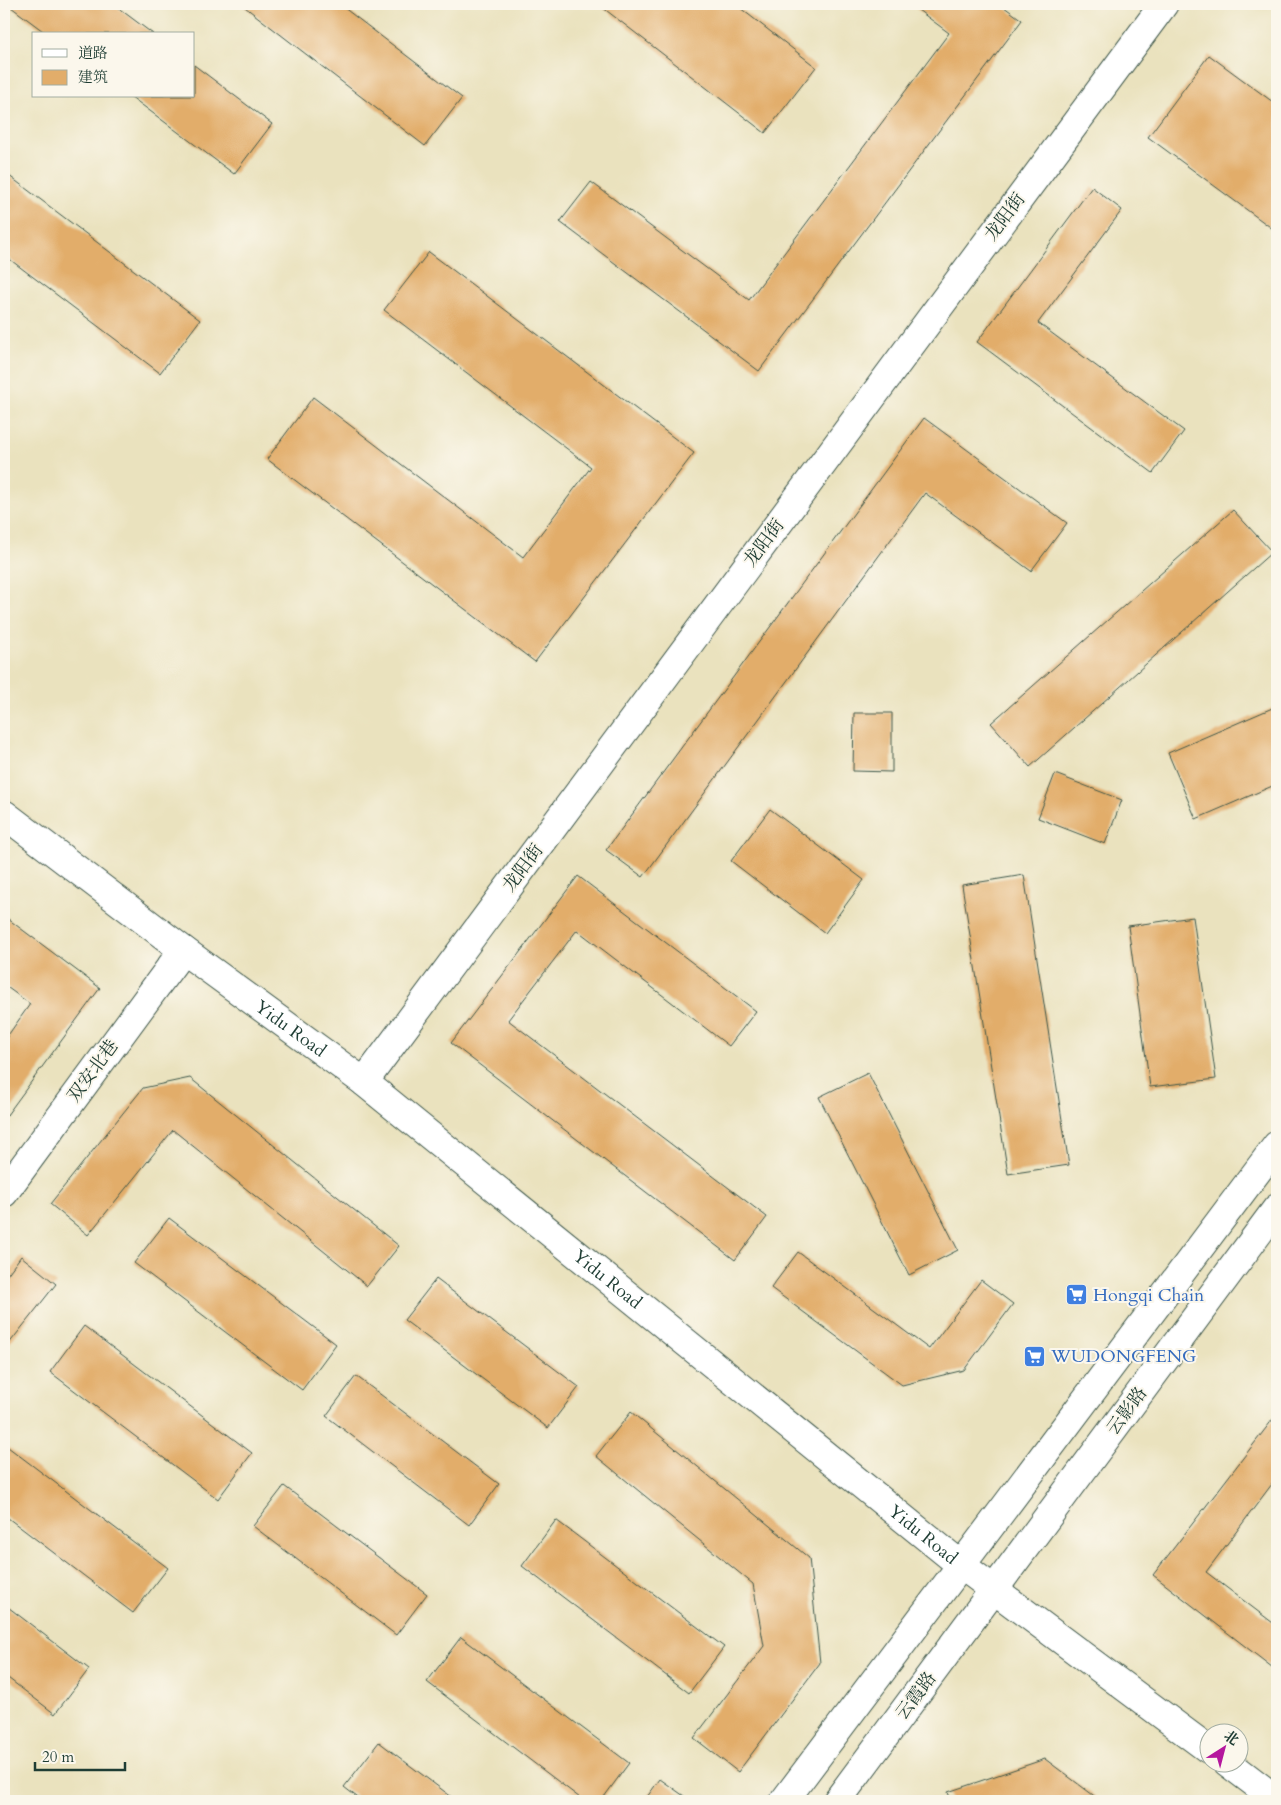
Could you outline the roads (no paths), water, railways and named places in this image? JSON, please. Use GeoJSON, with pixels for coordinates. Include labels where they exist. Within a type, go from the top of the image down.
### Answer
{"type":"FeatureCollection","features":[{"type":"Feature","properties":{"kind":"street","name":"龙阳街"},"geometry":{"type":"LineString","coordinates":[[364,1082],[1164,4]]}},
{"type":"Feature","properties":{"kind":"street","name":"Yidu Road"},"geometry":{"type":"LineString","coordinates":[[4,814],[183,950],[364,1082],[961,1565],[1198,1742]]}},
{"type":"Feature","properties":{"kind":"street","name":"双安北巷"},"geometry":{"type":"LineString","coordinates":[[4,1192],[183,950]]}},
{"type":"Feature","properties":{"kind":"street"},"geometry":{"type":"LineString","coordinates":[[784,1801],[1277,1144]]}},
{"type":"Feature","properties":{"kind":"street","name":"云影路"},"geometry":{"type":"LineString","coordinates":[[995,1590],[1277,1208]]}},
{"type":"Feature","properties":{"kind":"street","name":"云霞路"},"geometry":{"type":"LineString","coordinates":[[837,1801],[995,1590]]}},
{"type":"Feature","properties":{"kind":"street"},"geometry":{"type":"LineString","coordinates":[[1240,1772],[1277,1800]]}},
{"type":"Feature","properties":{"kind":"place","name":"Hongqi Chain"},"geometry":{"type":"Point","coordinates":[1077,1295]}},
{"type":"Feature","properties":{"kind":"place","name":"WUDONGFENG"},"geometry":{"type":"Point","coordinates":[1035,1356]}}]}
